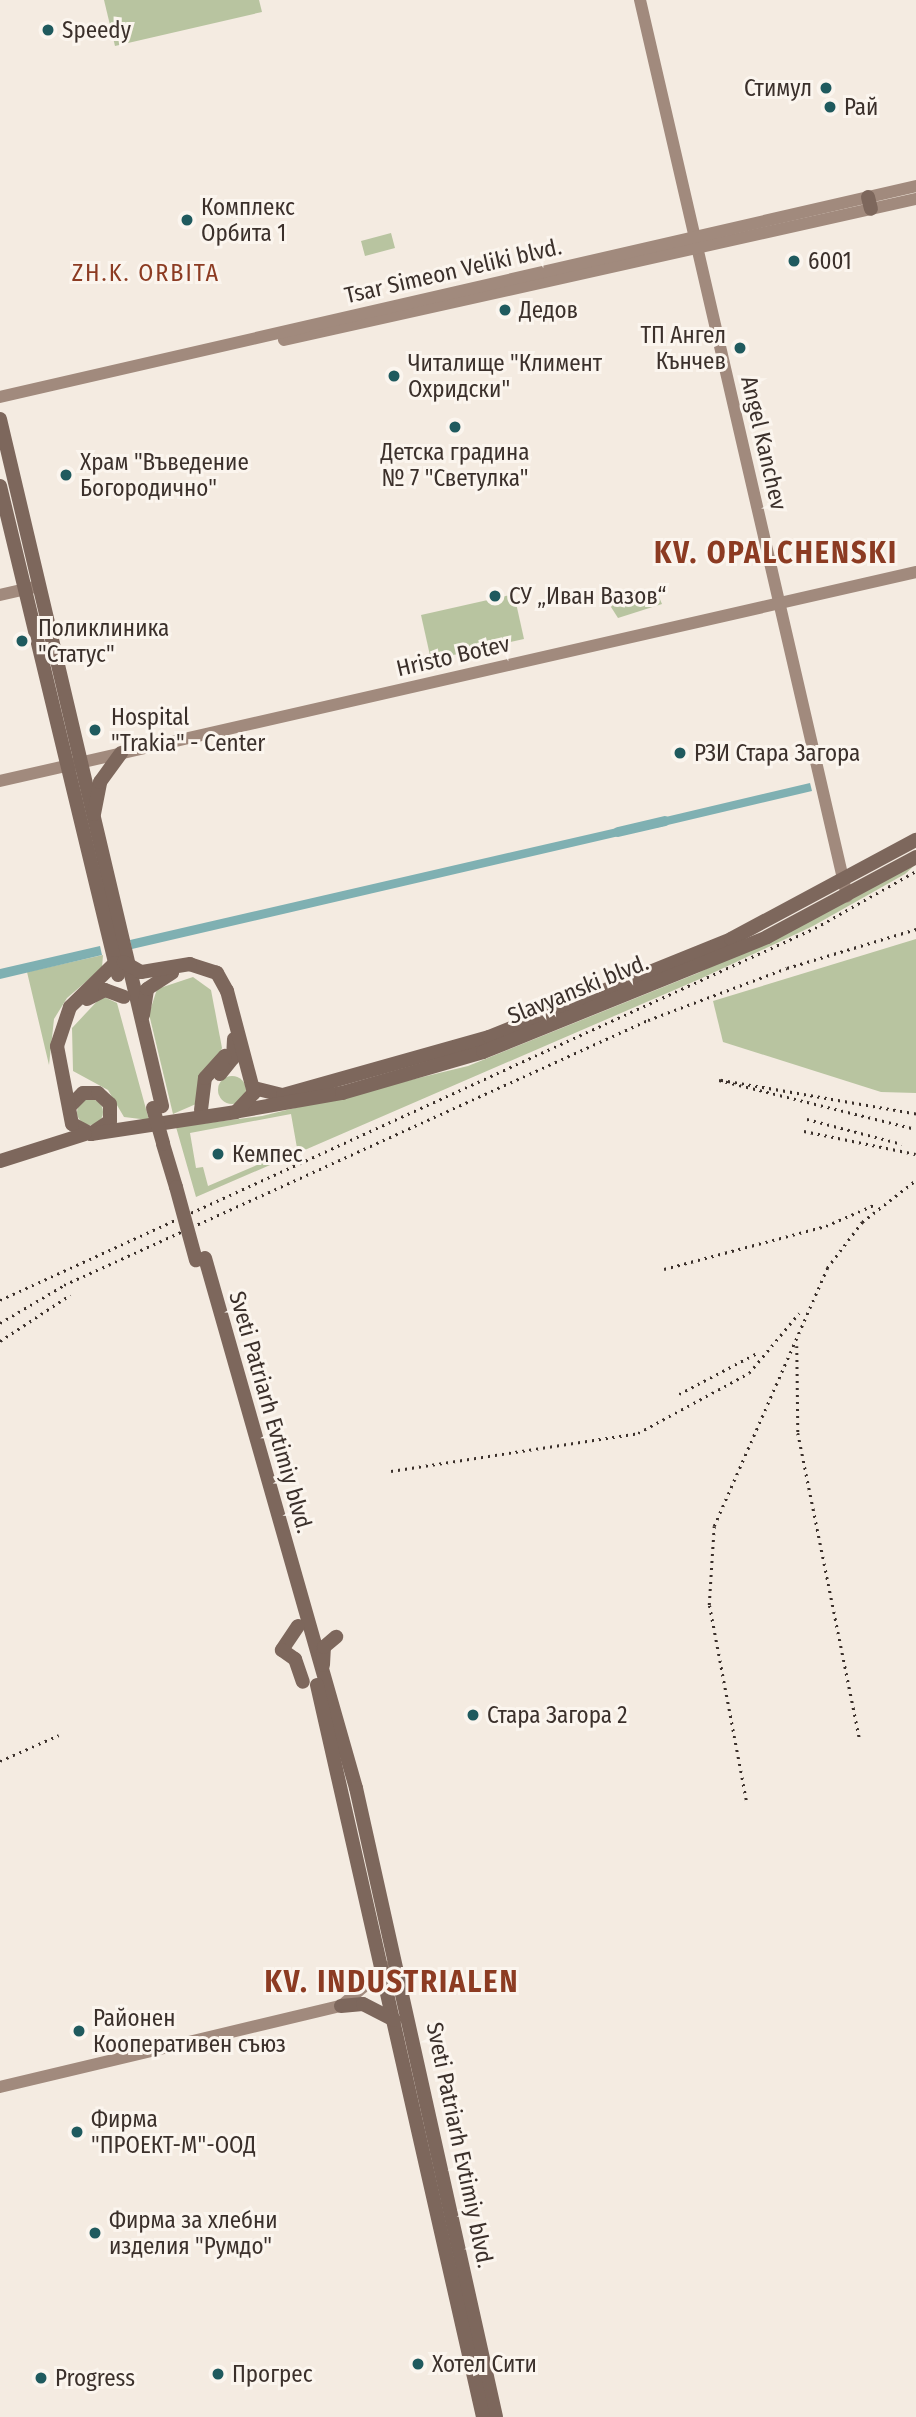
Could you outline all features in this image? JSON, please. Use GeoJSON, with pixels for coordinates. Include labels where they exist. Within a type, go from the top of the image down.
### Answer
{"type":"FeatureCollection","features":[{"type":"Feature","properties":{"kind":"main road","name":"Sveti Patriarh Evtimiy blvd."},"geometry":{"type":"LineString","coordinates":[[0,419],[40,585],[72,764]]}},
{"type":"Feature","properties":{"kind":"main road","name":"Sveti Patriarh Evtimiy blvd."},"geometry":{"type":"LineString","coordinates":[[0,486],[23,589],[72,764],[93,822],[124,997],[158,1107],[302,1625],[383,1968],[483,2417]]}},
{"type":"Feature","properties":{"kind":"main road"},"geometry":{"type":"LineString","coordinates":[[93,822],[100,782],[121,753]]}},
{"type":"Feature","properties":{"kind":"main road"},"geometry":{"type":"LineString","coordinates":[[72,764],[118,955],[141,972],[190,964],[217,974],[227,991],[251,1082],[250,1103],[233,1111],[212,1089]]}},
{"type":"Feature","properties":{"kind":"main road","name":"Slavyanski blvd."},"geometry":{"type":"LineString","coordinates":[[0,1161],[45,1150],[88,1134],[138,1128],[195,1114],[233,1111],[342,1093],[483,1052],[755,942],[846,890],[916,840]]}},
{"type":"Feature","properties":{"kind":"main road","name":"Slavyanski blvd."},"geometry":{"type":"LineString","coordinates":[[251,1082],[279,1096],[466,1045],[731,939],[916,857]]}},
{"type":"Feature","properties":{"kind":"main road","name":"Sveti Patriarh Evtimiy blvd."},"geometry":{"type":"LineString","coordinates":[[118,955],[145,1044],[158,1107]]}},
{"type":"Feature","properties":{"kind":"main road"},"geometry":{"type":"LineString","coordinates":[[118,955],[75,1001],[61,1025],[58,1061],[70,1112],[88,1134],[105,1128],[112,1115],[107,1099],[68,1075],[69,1024],[100,992],[124,997]]}},
{"type":"Feature","properties":{"kind":"main road"},"geometry":{"type":"LineString","coordinates":[[145,1044],[143,997],[159,978],[199,971],[218,985],[235,1052],[195,1114]]}},
{"type":"Feature","properties":{"kind":"main road"},"geometry":{"type":"LineString","coordinates":[[195,1114],[205,1078],[227,1049],[223,999]]}},
{"type":"Feature","properties":{"kind":"main road"},"geometry":{"type":"LineString","coordinates":[[220,1073],[236,1070],[251,1082]]}},
{"type":"Feature","properties":{"kind":"main road"},"geometry":{"type":"LineString","coordinates":[[45,1150],[70,1112],[92,1092]]}},
{"type":"Feature","properties":{"kind":"main road"},"geometry":{"type":"LineString","coordinates":[[112,1115],[138,1128]]}},
{"type":"Feature","properties":{"kind":"main road","name":"Sveti Patriarh Evtimiy blvd."},"geometry":{"type":"LineString","coordinates":[[302,1625],[324,1677],[398,1964],[496,2417]]}},
{"type":"Feature","properties":{"kind":"main road"},"geometry":{"type":"LineString","coordinates":[[303,1682],[295,1659],[282,1650],[302,1625],[322,1636],[336,1637],[324,1647],[324,1677]]}},
{"type":"Feature","properties":{"kind":"main road"},"geometry":{"type":"LineString","coordinates":[[341,2006],[363,2004],[394,2020]]}},
{"type":"Feature","properties":{"kind":"street","name":"Angel Kanchev"},"geometry":{"type":"LineString","coordinates":[[640,0],[846,890]]}},
{"type":"Feature","properties":{"kind":"street","name":"Tsar Simeon Veliki blvd."},"geometry":{"type":"LineString","coordinates":[[0,397],[870,203],[916,186]]}},
{"type":"Feature","properties":{"kind":"street","name":"Tsar Simeon Veliki blvd."},"geometry":{"type":"LineString","coordinates":[[870,203],[916,199]]}},
{"type":"Feature","properties":{"kind":"street","name":"Tsar Simeon Veliki blvd."},"geometry":{"type":"LineString","coordinates":[[0,404],[696,242]]}},
{"type":"Feature","properties":{"kind":"street","name":"Hristo Botev"},"geometry":{"type":"LineString","coordinates":[[0,781],[916,572]]}},
{"type":"Feature","properties":{"kind":"street"},"geometry":{"type":"LineString","coordinates":[[0,595],[40,585]]}},
{"type":"Feature","properties":{"kind":"street"},"geometry":{"type":"LineString","coordinates":[[0,2087],[341,2006],[383,1968],[398,1964]]}},
{"type":"Feature","properties":{"kind":"green space"},"geometry":{"type":"Polygon","coordinates":[[[104,0],[259,0],[262,12],[115,46],[104,0]]]}},
{"type":"Feature","properties":{"kind":"green space"},"geometry":{"type":"Polygon","coordinates":[[[391,233],[395,248],[365,256],[361,241],[391,233]]]}},
{"type":"Feature","properties":{"kind":"green space"},"geometry":{"type":"Polygon","coordinates":[[[623,590],[656,590],[662,604],[618,618],[611,607],[623,590]]]}},
{"type":"Feature","properties":{"kind":"green space"},"geometry":{"type":"Polygon","coordinates":[[[514,594],[524,639],[431,660],[421,615],[514,594]]]}},
{"type":"Feature","properties":{"kind":"green space"},"geometry":{"type":"Polygon","coordinates":[[[916,864],[905,874],[813,926],[702,978],[196,1197],[176,1127],[262,1116],[468,1066],[698,973],[916,864]],[[291,1114],[190,1133],[196,1168],[203,1167],[208,1186],[297,1148],[291,1114]]]}},
{"type":"Feature","properties":{"kind":"green space"},"geometry":{"type":"Polygon","coordinates":[[[916,939],[916,1093],[881,1092],[723,1042],[713,1001],[916,939]]]}},
{"type":"Feature","properties":{"kind":"green space"},"geometry":{"type":"Polygon","coordinates":[[[103,955],[102,968],[67,998],[54,1019],[49,1065],[27,972],[103,955]]]}},
{"type":"Feature","properties":{"kind":"green space"},"geometry":{"type":"Polygon","coordinates":[[[193,977],[211,990],[222,1048],[196,1104],[173,1114],[149,1014],[157,989],[193,977]]]}},
{"type":"Feature","properties":{"kind":"green space"},"geometry":{"type":"Polygon","coordinates":[[[102,996],[117,1003],[149,1120],[124,1117],[108,1090],[73,1071],[72,1028],[102,996]]]}},
{"type":"Feature","properties":{"kind":"green space"},"geometry":{"type":"Polygon","coordinates":[[[232,1076],[242,1080],[246,1090],[242,1100],[232,1104],[222,1100],[218,1090],[222,1080],[232,1076]]]}},
{"type":"Feature","properties":{"kind":"green space"},"geometry":{"type":"Polygon","coordinates":[[[90,1099],[99,1103],[103,1112],[99,1121],[90,1125],[81,1121],[77,1112],[81,1103],[90,1099]]]}},
{"type":"Feature","properties":{"kind":"water"},"geometry":{"type":"Polygon","coordinates":[[[810,783],[812,791],[655,828],[653,820],[810,783]]]}},
{"type":"Feature","properties":{"kind":"water"},"geometry":{"type":"Polygon","coordinates":[[[630,825],[632,833],[132,949],[130,940],[630,825]]]}},
{"type":"Feature","properties":{"kind":"water"},"geometry":{"type":"Polygon","coordinates":[[[100,946],[102,955],[0,979],[0,969],[100,946]]]}},
{"type":"Feature","properties":{"kind":"waterway"},"geometry":{"type":"LineString","coordinates":[[618,832],[665,821]]}},
{"type":"Feature","properties":{"kind":"railway"},"geometry":{"type":"LineString","coordinates":[[0,1300],[815,928],[916,871]]}},
{"type":"Feature","properties":{"kind":"railway"},"geometry":{"type":"LineString","coordinates":[[0,1323],[64,1285],[648,1020],[787,968],[916,929]]}},
{"type":"Feature","properties":{"kind":"railway"},"geometry":{"type":"LineString","coordinates":[[916,1114],[719,1080],[916,1129]]}},
{"type":"Feature","properties":{"kind":"railway"},"geometry":{"type":"LineString","coordinates":[[807,1119],[902,1144]]}},
{"type":"Feature","properties":{"kind":"railway"},"geometry":{"type":"LineString","coordinates":[[804,1131],[916,1154]]}},
{"type":"Feature","properties":{"kind":"railway"},"geometry":{"type":"LineString","coordinates":[[746,1800],[709,1605],[714,1526],[827,1268],[862,1222],[916,1180]]}},
{"type":"Feature","properties":{"kind":"railway"},"geometry":{"type":"LineString","coordinates":[[664,1269],[826,1226],[876,1204]]}},
{"type":"Feature","properties":{"kind":"railway"},"geometry":{"type":"LineString","coordinates":[[0,1341],[70,1295]]}},
{"type":"Feature","properties":{"kind":"railway"},"geometry":{"type":"LineString","coordinates":[[391,1471],[638,1433],[749,1373],[799,1313]]}},
{"type":"Feature","properties":{"kind":"railway"},"geometry":{"type":"LineString","coordinates":[[797,1346],[798,1433],[860,1740]]}},
{"type":"Feature","properties":{"kind":"railway"},"geometry":{"type":"LineString","coordinates":[[679,1394],[759,1352]]}},
{"type":"Feature","properties":{"kind":"railway"},"geometry":{"type":"LineString","coordinates":[[0,1761],[59,1735]]}},
{"type":"Feature","properties":{"kind":"place","name":"Speedy"},"geometry":{"type":"Point","coordinates":[48,30]}},
{"type":"Feature","properties":{"kind":"place","name":"Стимул"},"geometry":{"type":"Point","coordinates":[826,88]}},
{"type":"Feature","properties":{"kind":"place","name":"Рай"},"geometry":{"type":"Point","coordinates":[830,107]}},
{"type":"Feature","properties":{"kind":"place","name":"Комплекс Орбита 1"},"geometry":{"type":"Point","coordinates":[187,220]}},
{"type":"Feature","properties":{"kind":"place","name":"6001"},"geometry":{"type":"Point","coordinates":[794,261]}},
{"type":"Feature","properties":{"kind":"place","name":"Дедов"},"geometry":{"type":"Point","coordinates":[505,310]}},
{"type":"Feature","properties":{"kind":"place","name":"ТП Ангел Кънчев"},"geometry":{"type":"Point","coordinates":[740,348]}},
{"type":"Feature","properties":{"kind":"place","name":"Читалище \"Климент Охридски\""},"geometry":{"type":"Point","coordinates":[394,376]}},
{"type":"Feature","properties":{"kind":"place","name":"Детска градина № 7 \"Светулка\""},"geometry":{"type":"Point","coordinates":[455,427]}},
{"type":"Feature","properties":{"kind":"place","name":"Храм \"Въведение Богородично\""},"geometry":{"type":"Point","coordinates":[66,475]}},
{"type":"Feature","properties":{"kind":"place","name":"СУ „Иван Вазов“"},"geometry":{"type":"Point","coordinates":[495,596]}},
{"type":"Feature","properties":{"kind":"place","name":"Поликлиника \"Статус\""},"geometry":{"type":"Point","coordinates":[22,641]}},
{"type":"Feature","properties":{"kind":"place","name":"Hospital \"Trakia\" - Center"},"geometry":{"type":"Point","coordinates":[95,730]}},
{"type":"Feature","properties":{"kind":"place","name":"РЗИ Стара Загора"},"geometry":{"type":"Point","coordinates":[680,753]}},
{"type":"Feature","properties":{"kind":"place","name":"Кемпес"},"geometry":{"type":"Point","coordinates":[218,1154]}},
{"type":"Feature","properties":{"kind":"place","name":"Стара Загора 2"},"geometry":{"type":"Point","coordinates":[473,1715]}},
{"type":"Feature","properties":{"kind":"place","name":"Районен Кооперативен съюз"},"geometry":{"type":"Point","coordinates":[79,2031]}},
{"type":"Feature","properties":{"kind":"place","name":"Фирма \"ПРОЕКТ-М\"-ООД"},"geometry":{"type":"Point","coordinates":[77,2132]}},
{"type":"Feature","properties":{"kind":"place","name":"Фирма за хлебни изделия \"Румдо\""},"geometry":{"type":"Point","coordinates":[95,2233]}},
{"type":"Feature","properties":{"kind":"place","name":"Хотел Сити"},"geometry":{"type":"Point","coordinates":[418,2364]}},
{"type":"Feature","properties":{"kind":"place","name":"Прогрес"},"geometry":{"type":"Point","coordinates":[218,2374]}},
{"type":"Feature","properties":{"kind":"place","name":"Progress"},"geometry":{"type":"Point","coordinates":[41,2378]}},
{"type":"Feature","properties":{"kind":"district","name":"ZH.K. ORBITA"},"geometry":{"type":"Point","coordinates":[146,274]}},
{"type":"Feature","properties":{"kind":"district","name":"KV. OPALCHENSKI"},"geometry":{"type":"Point","coordinates":[776,553]}},
{"type":"Feature","properties":{"kind":"district","name":"KV. INDUSTRIALEN"},"geometry":{"type":"Point","coordinates":[392,1982]}}]}
